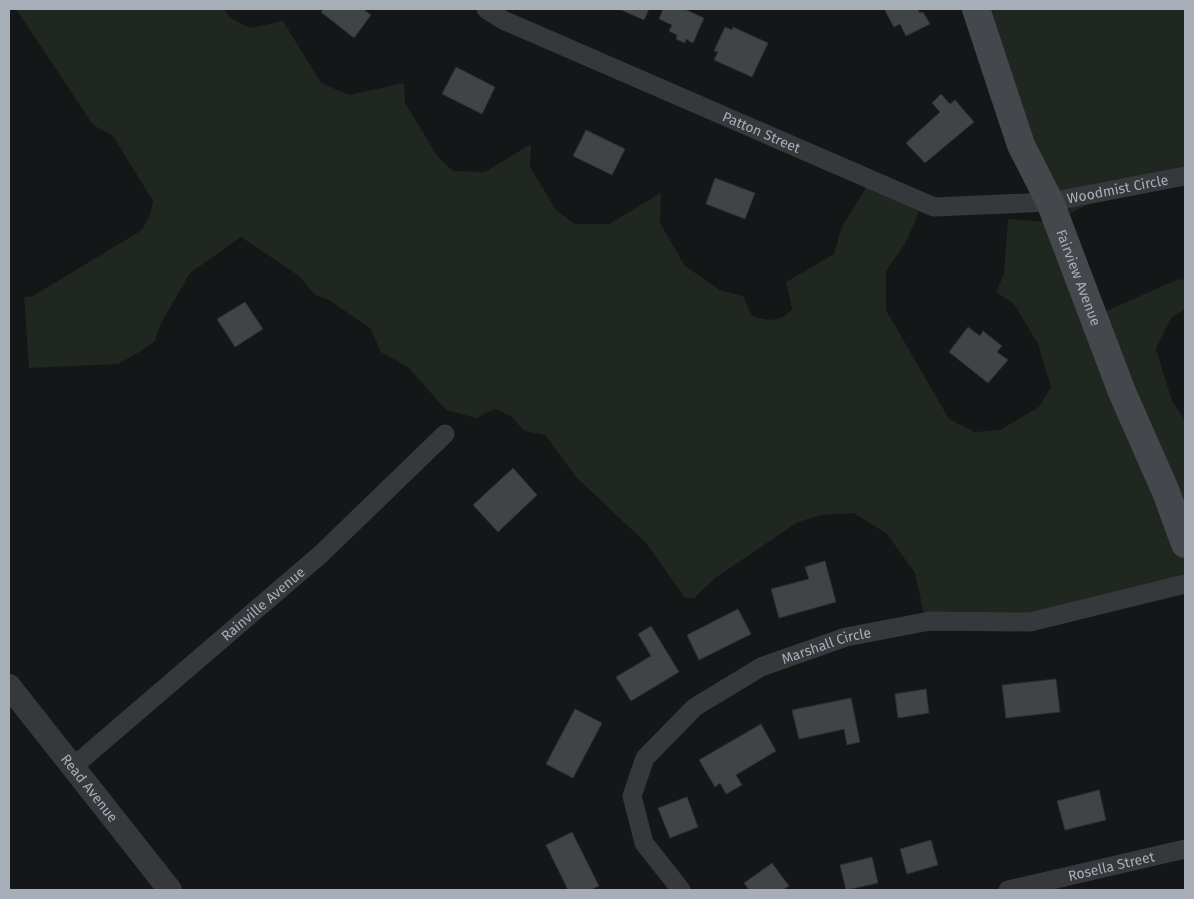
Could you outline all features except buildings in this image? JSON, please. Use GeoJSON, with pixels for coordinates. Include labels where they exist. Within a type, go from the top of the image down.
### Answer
{"type":"FeatureCollection","features":[{"type":"Feature","properties":{"kind":"main road","name":"Fairview Avenue"},"geometry":{"type":"LineString","coordinates":[[976,9],[1021,145],[1050,202],[1122,392],[1166,492],[1185,544]]}},
{"type":"Feature","properties":{"kind":"street","name":"Patton Street"},"geometry":{"type":"LineString","coordinates":[[486,9],[503,20],[934,207],[1050,202]]}},
{"type":"Feature","properties":{"kind":"street","name":"Woodmist Circle"},"geometry":{"type":"LineString","coordinates":[[1050,202],[1185,176]]}},
{"type":"Feature","properties":{"kind":"street","name":"Rainville Avenue"},"geometry":{"type":"LineString","coordinates":[[74,766],[321,554],[444,434]]}},
{"type":"Feature","properties":{"kind":"street","name":"Marshall Circle"},"geometry":{"type":"LineString","coordinates":[[681,890],[644,843],[632,796],[645,758],[695,707],[703,702],[761,667],[846,638],[930,621],[1030,622],[1185,584]]}},
{"type":"Feature","properties":{"kind":"street","name":"Read Avenue"},"geometry":{"type":"LineString","coordinates":[[9,686],[170,890]]}},
{"type":"Feature","properties":{"kind":"street","name":"Rosella Street"},"geometry":{"type":"LineString","coordinates":[[1008,890],[1185,849]]}},
{"type":"Feature","properties":{"kind":"shaded area"},"geometry":{"type":"Polygon","coordinates":[[[16,9],[224,9],[229,17],[250,28],[283,21],[321,83],[349,95],[404,83],[405,103],[438,157],[453,171],[485,172],[531,144],[530,167],[556,210],[575,224],[609,224],[661,193],[660,223],[685,266],[720,290],[743,296],[752,316],[763,319],[778,319],[792,309],[786,282],[834,254],[841,229],[868,184],[922,205],[905,244],[886,271],[886,310],[949,419],[975,432],[1000,430],[1039,407],[1051,387],[1038,344],[1014,304],[996,292],[1004,274],[1008,219],[1050,222],[975,9],[1185,9],[1185,174],[1095,200],[1053,223],[1093,317],[1176,280],[1185,279],[1185,309],[1171,318],[1156,349],[1172,401],[1185,420],[1185,586],[1029,626],[925,619],[915,573],[887,534],[854,513],[821,515],[798,522],[715,578],[694,598],[685,598],[646,543],[576,477],[545,435],[524,431],[511,416],[495,409],[476,418],[446,410],[408,367],[381,352],[370,328],[329,300],[315,295],[299,276],[241,237],[190,273],[160,325],[155,341],[141,351],[118,364],[29,368],[24,297],[33,296],[142,230],[150,215],[153,201],[113,136],[93,125],[16,9]]]}}]}
